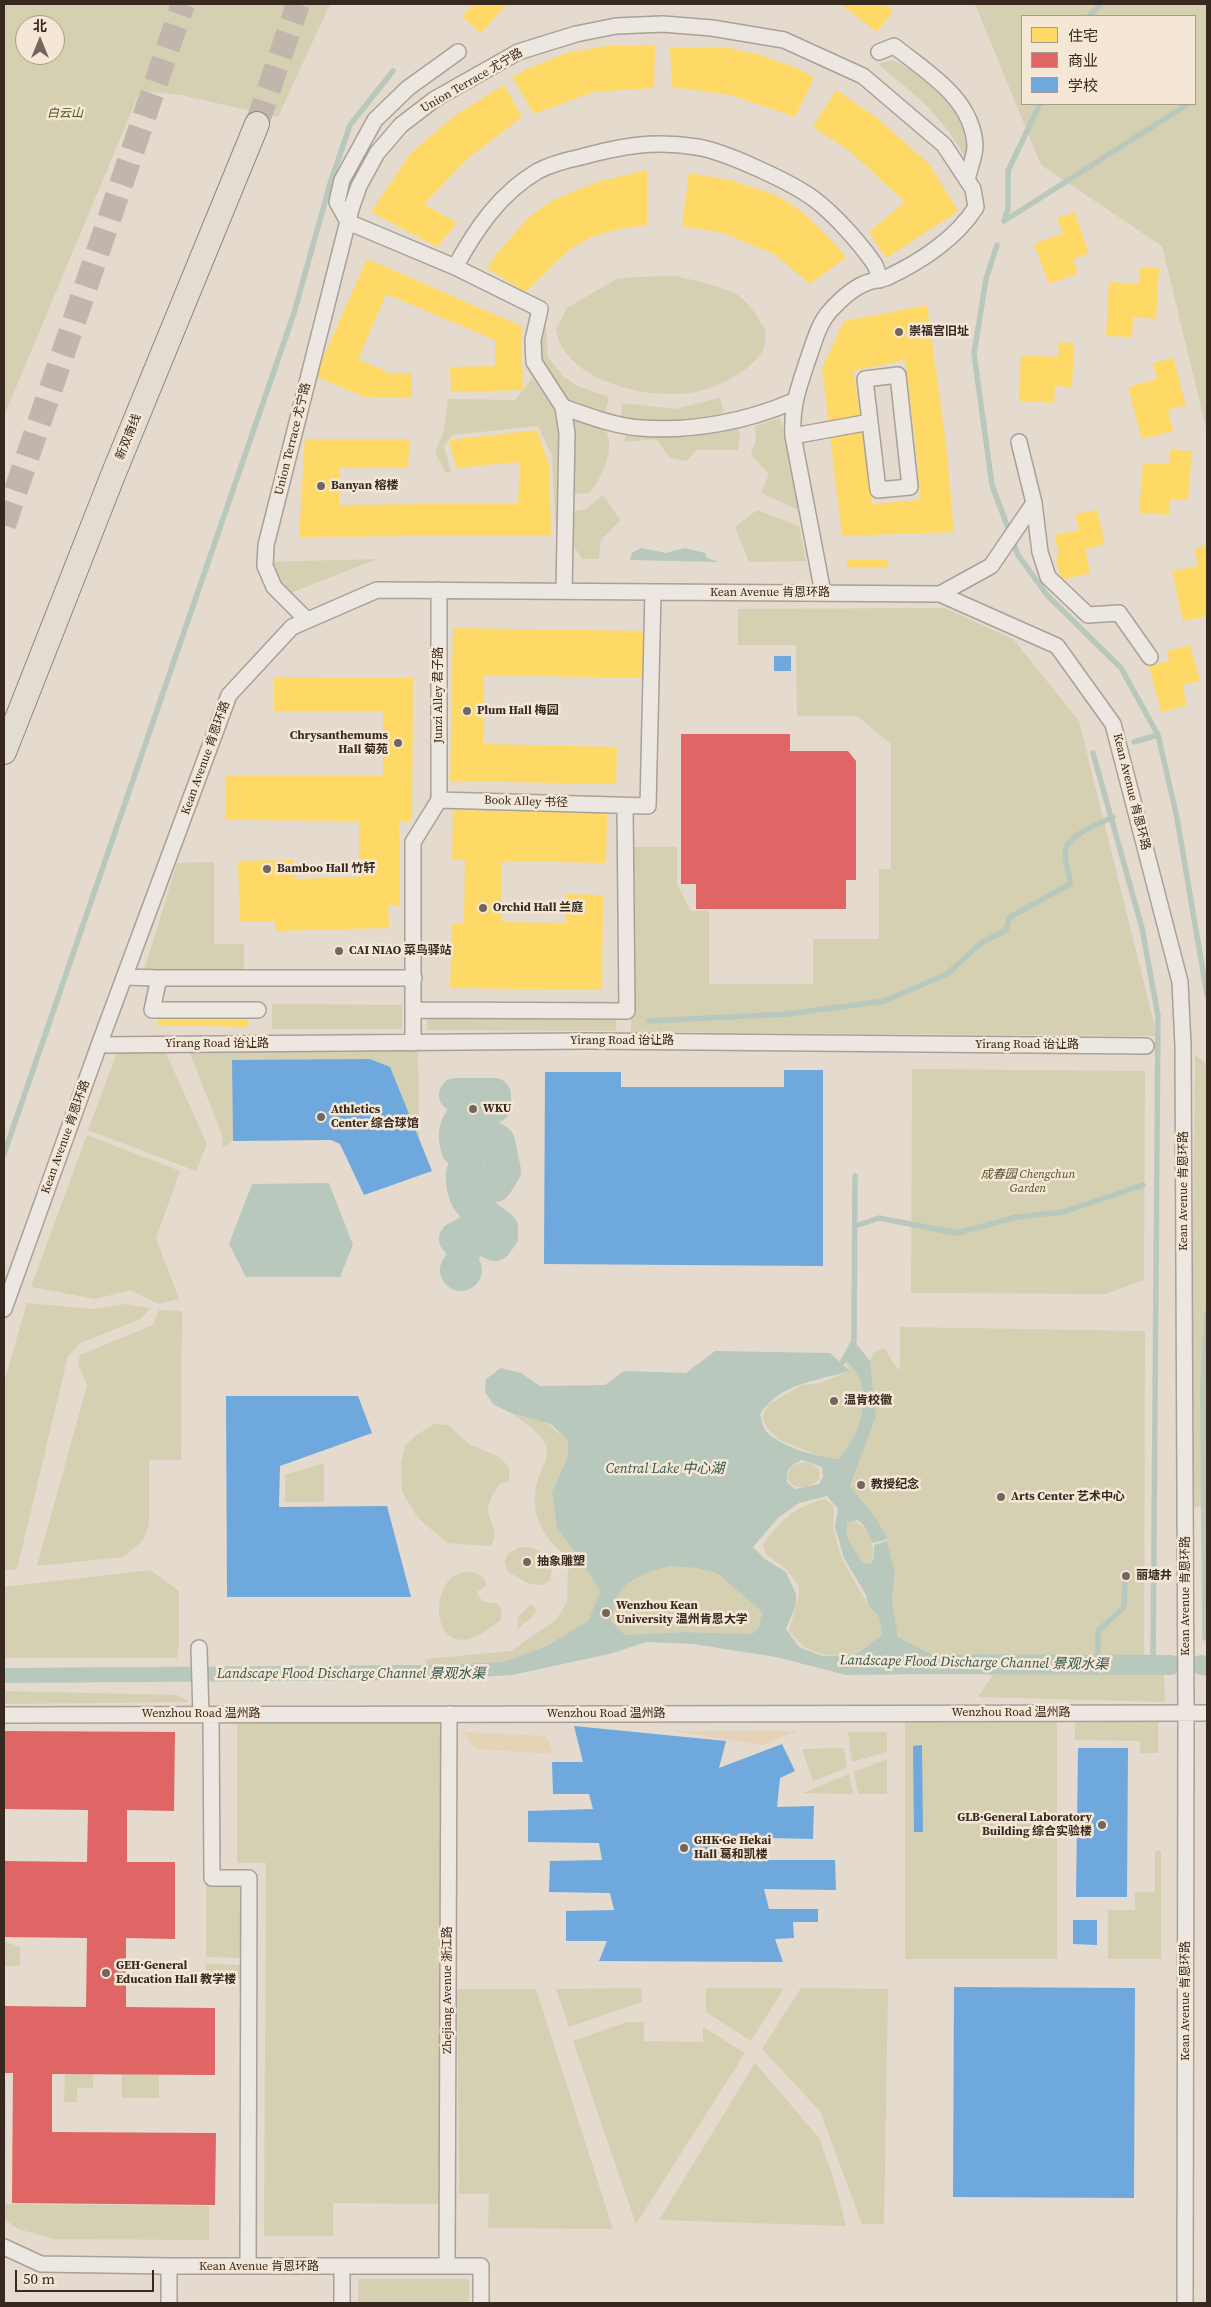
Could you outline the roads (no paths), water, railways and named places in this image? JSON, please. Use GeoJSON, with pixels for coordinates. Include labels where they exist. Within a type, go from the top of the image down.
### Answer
{"type":"FeatureCollection","features":[{"type":"Feature","properties":{"kind":"main road","name":"新双南线"},"geometry":{"type":"LineString","coordinates":[[4,752],[117,466],[257,124]]}},
{"type":"Feature","properties":{"kind":"street","name":"Union Terrace 尤宁路"},"geometry":{"type":"LineString","coordinates":[[307,620],[274,587],[265,566],[266,545],[348,222],[359,186],[377,153],[401,125],[435,99],[518,52],[576,34],[616,26],[663,24],[712,28],[784,40],[863,76],[944,145],[973,189],[976,207],[967,222],[925,256],[887,278],[880,280]]}},
{"type":"Feature","properties":{"kind":"street"},"geometry":{"type":"LineString","coordinates":[[879,52],[894,46],[948,88],[967,114],[975,146],[967,180]]}},
{"type":"Feature","properties":{"kind":"street"},"geometry":{"type":"LineString","coordinates":[[458,52],[408,88],[375,120],[342,180],[337,202],[348,222],[455,267],[540,310],[533,340],[534,362],[564,407],[567,433],[564,591]]}},
{"type":"Feature","properties":{"kind":"street"},"geometry":{"type":"LineString","coordinates":[[455,267],[475,231],[504,197],[520,182],[540,170],[568,160],[626,145],[667,144],[699,147],[770,174],[814,199],[870,258],[880,280],[866,283],[845,296],[829,312],[818,332],[794,401],[792,414],[793,436],[823,593]]}},
{"type":"Feature","properties":{"kind":"street"},"geometry":{"type":"LineString","coordinates":[[898,375],[910,487],[878,490],[870,422],[865,379],[898,375]]}},
{"type":"Feature","properties":{"kind":"street"},"geometry":{"type":"LineString","coordinates":[[564,407],[600,420],[641,428],[687,427],[742,419],[772,411],[794,401]]}},
{"type":"Feature","properties":{"kind":"street"},"geometry":{"type":"LineString","coordinates":[[793,436],[870,422]]}},
{"type":"Feature","properties":{"kind":"street"},"geometry":{"type":"LineString","coordinates":[[1019,442],[1033,503],[1040,552],[1048,577],[1088,614],[1119,613],[1150,656]]}},
{"type":"Feature","properties":{"kind":"street"},"geometry":{"type":"LineString","coordinates":[[940,594],[991,566],[1033,503]]}},
{"type":"Feature","properties":{"kind":"street","name":"Kean Avenue 肯恩环路"},"geometry":{"type":"LineString","coordinates":[[4,1309],[99,1045],[229,696],[292,627],[377,590],[940,594],[1057,646],[1113,724],[1180,982],[1183,1046],[1186,1713],[1185,2303]]}},
{"type":"Feature","properties":{"kind":"street","name":"Junzi Alley 君子路"},"geometry":{"type":"LineString","coordinates":[[439,590],[439,800]]}},
{"type":"Feature","properties":{"kind":"street","name":"Book Alley 书径"},"geometry":{"type":"LineString","coordinates":[[439,800],[648,806],[653,592]]}},
{"type":"Feature","properties":{"kind":"street"},"geometry":{"type":"LineString","coordinates":[[413,1042],[413,842],[439,800]]}},
{"type":"Feature","properties":{"kind":"street"},"geometry":{"type":"LineString","coordinates":[[413,1010],[626,1011],[625,806]]}},
{"type":"Feature","properties":{"kind":"street"},"geometry":{"type":"LineString","coordinates":[[124,977],[414,978]]}},
{"type":"Feature","properties":{"kind":"street"},"geometry":{"type":"LineString","coordinates":[[159,978],[152,1010],[258,1010]]}},
{"type":"Feature","properties":{"kind":"street","name":"Yirang Road 诒让路"},"geometry":{"type":"LineString","coordinates":[[99,1045],[588,1041],[1146,1046]]}},
{"type":"Feature","properties":{"kind":"street"},"geometry":{"type":"LineString","coordinates":[[200,1648],[212,1878],[249,1878],[248,2266]]}},
{"type":"Feature","properties":{"kind":"street","name":"Wenzhou Road 温州路"},"geometry":{"type":"LineString","coordinates":[[4,1715],[1207,1713]]}},
{"type":"Feature","properties":{"kind":"street","name":"Zhejiang Avenue 浙江路"},"geometry":{"type":"LineString","coordinates":[[447,2266],[449,1714]]}},
{"type":"Feature","properties":{"kind":"street","name":"Kean Avenue 肯恩环路"},"geometry":{"type":"LineString","coordinates":[[4,2247],[41,2264],[342,2267],[481,2266],[482,2303]]}},
{"type":"Feature","properties":{"kind":"street"},"geometry":{"type":"LineString","coordinates":[[169,2266],[169,2303]]}},
{"type":"Feature","properties":{"kind":"street"},"geometry":{"type":"LineString","coordinates":[[342,2267],[342,2303]]}},
{"type":"Feature","properties":{"kind":"water"},"geometry":{"type":"Polygon","coordinates":[[[641,548],[666,553],[685,548],[705,553],[707,558],[719,562],[630,560],[632,553],[641,548]]]}},
{"type":"Feature","properties":{"kind":"water"},"geometry":{"type":"Polygon","coordinates":[[[329,1183],[353,1245],[340,1277],[246,1277],[229,1244],[252,1184],[329,1183]]]}},
{"type":"Feature","properties":{"kind":"water"},"geometry":{"type":"Polygon","coordinates":[[[461,1249],[476,1255],[482,1270],[476,1285],[461,1291],[446,1285],[440,1270],[446,1255],[461,1249]]]}},
{"type":"Feature","properties":{"kind":"water","name":"Central Lake 中心湖"},"geometry":{"type":"Polygon","coordinates":[[[854,1341],[870,1361],[876,1417],[850,1486],[875,1517],[888,1539],[873,1543],[864,1526],[858,1520],[847,1522],[847,1537],[862,1562],[871,1564],[874,1557],[874,1545],[887,1541],[895,1571],[892,1600],[898,1637],[931,1654],[933,1674],[846,1675],[776,1657],[693,1644],[647,1642],[609,1654],[512,1675],[433,1680],[4,1683],[4,1668],[427,1665],[503,1662],[546,1646],[588,1621],[600,1592],[592,1577],[557,1527],[552,1492],[568,1455],[568,1441],[551,1424],[511,1413],[493,1404],[485,1392],[486,1379],[501,1368],[521,1373],[540,1386],[605,1385],[624,1371],[686,1373],[715,1351],[830,1353],[850,1371],[789,1389],[768,1404],[760,1414],[765,1430],[779,1441],[810,1454],[839,1459],[847,1448],[860,1422],[863,1395],[860,1381],[854,1369],[844,1359],[854,1341]],[[802,1460],[792,1466],[787,1474],[787,1482],[795,1489],[819,1484],[823,1477],[822,1467],[802,1460]],[[827,1496],[799,1503],[779,1517],[753,1547],[765,1559],[786,1572],[796,1594],[796,1605],[786,1629],[799,1647],[822,1656],[855,1655],[882,1635],[879,1617],[868,1605],[866,1595],[844,1558],[835,1527],[838,1509],[827,1496]],[[670,1566],[647,1573],[626,1585],[616,1601],[611,1621],[625,1635],[683,1632],[752,1634],[759,1627],[762,1612],[717,1573],[696,1568],[670,1566]]]}},
{"type":"Feature","properties":{"kind":"waterway"},"geometry":{"type":"LineString","coordinates":[[1090,15],[1101,4]]}},
{"type":"Feature","properties":{"kind":"waterway"},"geometry":{"type":"LineString","coordinates":[[4,1154],[294,313],[330,184],[350,125],[393,71]]}},
{"type":"Feature","properties":{"kind":"waterway"},"geometry":{"type":"LineString","coordinates":[[1004,221],[1008,209],[1008,171],[1040,105]]}},
{"type":"Feature","properties":{"kind":"waterway"},"geometry":{"type":"LineString","coordinates":[[1004,221],[1186,105]]}},
{"type":"Feature","properties":{"kind":"waterway"},"geometry":{"type":"LineString","coordinates":[[997,245],[986,279],[974,354],[992,485],[1018,555],[1047,595],[1121,668],[1158,735],[1134,742]]}},
{"type":"Feature","properties":{"kind":"waterway"},"geometry":{"type":"LineString","coordinates":[[1158,735],[1177,818],[1207,995]]}},
{"type":"Feature","properties":{"kind":"waterway"},"geometry":{"type":"LineString","coordinates":[[1093,753],[1142,928],[1158,1016],[1153,1665]]}},
{"type":"Feature","properties":{"kind":"waterway"},"geometry":{"type":"LineString","coordinates":[[649,1021],[788,1014],[884,1001],[947,974],[981,943],[1006,930],[1010,917],[1070,884],[1065,857],[1067,847],[1071,841],[1084,831],[1113,817]]}},
{"type":"Feature","properties":{"kind":"waterway"},"geometry":{"type":"LineString","coordinates":[[456,1095],[494,1095],[494,1106],[476,1110],[463,1118],[456,1131],[456,1139],[458,1149],[473,1149],[489,1136],[498,1142],[504,1171],[495,1185],[480,1182],[468,1171],[463,1173],[463,1184],[468,1200],[501,1228],[501,1236],[495,1244],[469,1232],[456,1239],[465,1249]]}},
{"type":"Feature","properties":{"kind":"waterway"},"geometry":{"type":"LineString","coordinates":[[842,1363],[854,1341],[855,1176]]}},
{"type":"Feature","properties":{"kind":"waterway"},"geometry":{"type":"LineString","coordinates":[[855,1226],[879,1218],[957,1233],[1017,1217],[1063,1212],[1143,1185]]}},
{"type":"Feature","properties":{"kind":"waterway"},"geometry":{"type":"LineString","coordinates":[[1205,1638],[1203,1388],[1207,1313]]}},
{"type":"Feature","properties":{"kind":"waterway"},"geometry":{"type":"LineString","coordinates":[[1098,1664],[1098,1631],[1124,1607],[1125,1582]]}},
{"type":"Feature","properties":{"kind":"waterway","name":"Landscape Flood Discharge Channel 景观水渠"},"geometry":{"type":"LineString","coordinates":[[906,1664],[1171,1665]]}},
{"type":"Feature","properties":{"kind":"waterway"},"geometry":{"type":"LineString","coordinates":[[1201,1665],[1207,1666]]}},
{"type":"Feature","properties":{"kind":"tunnel"},"geometry":{"type":"LineString","coordinates":[[4,525],[183,4]]}},
{"type":"Feature","properties":{"kind":"tunnel"},"geometry":{"type":"LineString","coordinates":[[257,124],[298,4]]}},
{"type":"Feature","properties":{"kind":"place","name":"崇福宫旧址"},"geometry":{"type":"Point","coordinates":[899,332]}},
{"type":"Feature","properties":{"kind":"place","name":"Banyan 榕楼"},"geometry":{"type":"Point","coordinates":[321,486]}},
{"type":"Feature","properties":{"kind":"place","name":"Plum Hall 梅园"},"geometry":{"type":"Point","coordinates":[467,711]}},
{"type":"Feature","properties":{"kind":"place","name":"Chrysanthemums Hall 菊苑"},"geometry":{"type":"Point","coordinates":[398,743]}},
{"type":"Feature","properties":{"kind":"place","name":"Bamboo Hall 竹轩"},"geometry":{"type":"Point","coordinates":[267,869]}},
{"type":"Feature","properties":{"kind":"place","name":"Orchid Hall 兰庭"},"geometry":{"type":"Point","coordinates":[483,908]}},
{"type":"Feature","properties":{"kind":"place","name":"CAI NIAO 菜鸟驿站"},"geometry":{"type":"Point","coordinates":[339,951]}},
{"type":"Feature","properties":{"kind":"place","name":"WKU"},"geometry":{"type":"Point","coordinates":[473,1109]}},
{"type":"Feature","properties":{"kind":"place","name":"Athletics Center 综合球馆"},"geometry":{"type":"Point","coordinates":[321,1117]}},
{"type":"Feature","properties":{"kind":"place","name":"温肯校徽"},"geometry":{"type":"Point","coordinates":[834,1401]}},
{"type":"Feature","properties":{"kind":"place","name":"教授纪念"},"geometry":{"type":"Point","coordinates":[861,1485]}},
{"type":"Feature","properties":{"kind":"place","name":"Arts Center 艺术中心"},"geometry":{"type":"Point","coordinates":[1001,1497]}},
{"type":"Feature","properties":{"kind":"place","name":"抽象雕塑"},"geometry":{"type":"Point","coordinates":[527,1562]}},
{"type":"Feature","properties":{"kind":"place","name":"丽塘井"},"geometry":{"type":"Point","coordinates":[1126,1576]}},
{"type":"Feature","properties":{"kind":"place","name":"Wenzhou Kean University 温州肯恩大学"},"geometry":{"type":"Point","coordinates":[606,1613]}},
{"type":"Feature","properties":{"kind":"place","name":"GLB·General Laboratory Building 综合实验楼"},"geometry":{"type":"Point","coordinates":[1102,1825]}},
{"type":"Feature","properties":{"kind":"place","name":"GHK·Ge Hekai Hall 葛和凯楼"},"geometry":{"type":"Point","coordinates":[684,1848]}},
{"type":"Feature","properties":{"kind":"place","name":"GEH·General Education Hall 教学楼"},"geometry":{"type":"Point","coordinates":[106,1973]}},
{"type":"Feature","properties":{"kind":"park label","name":"白云山"},"geometry":{"type":"Point","coordinates":[65,114]}},
{"type":"Feature","properties":{"kind":"park label","name":"成春园 Chengchun Garden"},"geometry":{"type":"Point","coordinates":[1028,1182]}}]}
